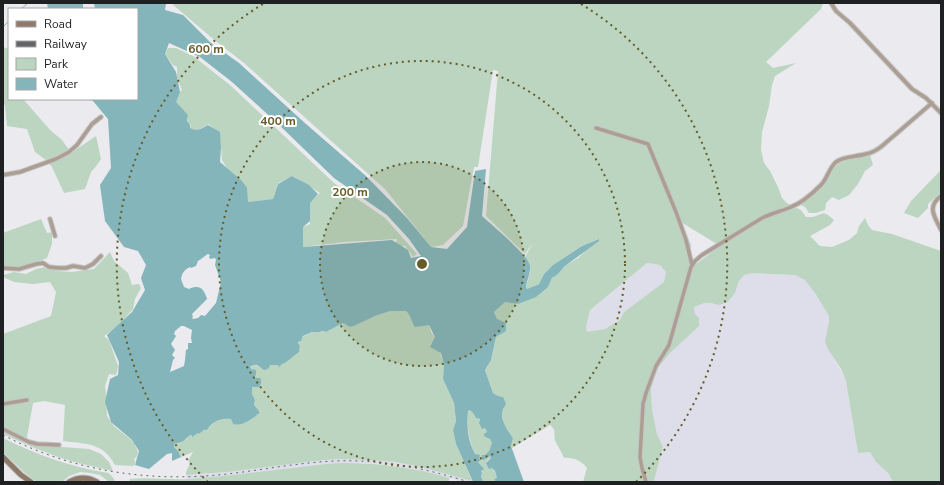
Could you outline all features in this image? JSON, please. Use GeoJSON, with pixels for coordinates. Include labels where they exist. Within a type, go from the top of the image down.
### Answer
{"type":"FeatureCollection","features":[{"type":"Feature","properties":{"kind":"street"},"geometry":{"type":"LineString","coordinates":[[831,3],[836,11],[856,29],[912,89],[926,98],[941,113]]}},
{"type":"Feature","properties":{"kind":"street"},"geometry":{"type":"LineString","coordinates":[[646,482],[640,457],[643,404],[656,366],[669,345],[692,265],[695,261],[702,255],[762,218],[772,213],[792,207],[802,201],[820,186],[836,162],[842,159],[874,151],[882,146],[932,103]]}},
{"type":"Feature","properties":{"kind":"street"},"geometry":{"type":"LineString","coordinates":[[3,175],[20,172],[56,159],[69,152],[77,145],[92,124],[101,118]]}},
{"type":"Feature","properties":{"kind":"street"},"geometry":{"type":"LineString","coordinates":[[596,128],[648,144],[684,233],[692,265]]}},
{"type":"Feature","properties":{"kind":"street"},"geometry":{"type":"LineString","coordinates":[[941,196],[936,200],[932,209],[941,230]]}},
{"type":"Feature","properties":{"kind":"street"},"geometry":{"type":"LineString","coordinates":[[50,220],[55,236]]}},
{"type":"Feature","properties":{"kind":"street"},"geometry":{"type":"LineString","coordinates":[[3,268],[19,269],[43,263],[49,267],[66,268],[73,266],[85,268],[93,264],[102,256]]}},
{"type":"Feature","properties":{"kind":"street"},"geometry":{"type":"LineString","coordinates":[[3,404],[26,400]]}},
{"type":"Feature","properties":{"kind":"street"},"geometry":{"type":"LineString","coordinates":[[3,429],[29,442],[59,446]]}},
{"type":"Feature","properties":{"kind":"street"},"geometry":{"type":"LineString","coordinates":[[3,457],[21,475],[31,482]]}},
{"type":"Feature","properties":{"kind":"street"},"geometry":{"type":"LineString","coordinates":[[69,482],[82,478],[91,479],[97,482]]}},
{"type":"Feature","properties":{"kind":"shaded area"},"geometry":{"type":"Polygon","coordinates":[[[647,263],[660,265],[666,272],[664,282],[624,312],[620,320],[605,329],[587,333],[586,327],[590,310],[647,263]]]}},
{"type":"Feature","properties":{"kind":"shaded area"},"geometry":{"type":"Polygon","coordinates":[[[753,273],[795,275],[805,279],[815,293],[829,316],[825,342],[846,381],[858,453],[870,452],[876,462],[889,474],[893,482],[654,482],[663,447],[657,434],[652,410],[651,389],[657,369],[678,345],[695,314],[694,307],[703,303],[719,305],[735,293],[739,281],[744,275],[753,273]]]}},
{"type":"Feature","properties":{"kind":"shaded area"},"geometry":{"type":"Polygon","coordinates":[[[338,459],[395,462],[421,467],[473,482],[462,482],[441,475],[394,465],[362,463],[326,464],[228,476],[186,479],[186,475],[228,472],[338,459]]]}},
{"type":"Feature","properties":{"kind":"green space"},"geometry":{"type":"Polygon","coordinates":[[[171,3],[823,3],[821,9],[766,62],[773,68],[796,63],[775,76],[772,85],[769,106],[762,132],[761,150],[764,163],[770,171],[782,198],[787,203],[801,210],[806,217],[813,217],[824,213],[834,220],[830,225],[810,236],[820,246],[832,247],[849,240],[857,233],[859,226],[865,218],[872,230],[892,234],[941,251],[941,482],[893,482],[889,474],[876,462],[870,452],[858,453],[846,381],[841,369],[825,342],[829,316],[805,280],[795,275],[753,273],[744,275],[739,281],[735,293],[728,302],[719,305],[704,303],[694,307],[695,314],[699,318],[699,326],[670,353],[657,369],[651,389],[652,410],[657,434],[663,447],[654,482],[583,482],[587,468],[583,463],[577,460],[564,458],[555,441],[554,431],[550,425],[512,448],[513,438],[503,423],[503,397],[493,393],[485,370],[491,360],[496,337],[501,334],[494,312],[505,302],[518,304],[548,287],[552,278],[565,266],[578,258],[598,239],[582,246],[553,265],[544,274],[539,284],[528,289],[526,288],[530,265],[525,257],[533,243],[525,254],[486,216],[498,71],[493,70],[478,167],[474,167],[463,226],[443,245],[431,247],[385,189],[244,63],[171,3]],[[681,222],[691,245],[691,258],[695,265],[720,246],[681,222]],[[647,263],[590,310],[586,327],[587,332],[605,329],[620,320],[624,312],[664,282],[666,272],[660,265],[647,263]]]}},
{"type":"Feature","properties":{"kind":"green space"},"geometry":{"type":"Polygon","coordinates":[[[3,47],[8,49],[8,100],[24,100],[51,131],[62,140],[71,153],[96,136],[101,159],[91,172],[85,189],[64,193],[52,167],[46,160],[35,152],[27,129],[7,126],[5,105],[3,104],[3,47]]]}},
{"type":"Feature","properties":{"kind":"green space"},"geometry":{"type":"Polygon","coordinates":[[[168,48],[176,48],[193,56],[230,85],[334,183],[385,218],[417,254],[413,257],[405,246],[396,244],[397,239],[344,242],[303,247],[303,227],[310,224],[308,204],[320,193],[293,176],[278,183],[273,199],[248,202],[222,160],[220,135],[209,124],[196,131],[190,128],[191,125],[187,124],[188,115],[178,108],[174,97],[182,90],[177,78],[177,67],[173,65],[165,54],[168,48]]]}},
{"type":"Feature","properties":{"kind":"green space"},"geometry":{"type":"Polygon","coordinates":[[[870,155],[873,165],[865,171],[858,184],[849,195],[839,200],[832,197],[826,203],[825,210],[816,213],[809,213],[805,207],[799,204],[823,185],[832,170],[837,165],[843,161],[870,155]]]}},
{"type":"Feature","properties":{"kind":"green space"},"geometry":{"type":"Polygon","coordinates":[[[941,170],[941,192],[928,204],[928,208],[918,218],[904,213],[911,201],[941,170]]]}},
{"type":"Feature","properties":{"kind":"green space"},"geometry":{"type":"Polygon","coordinates":[[[41,219],[47,233],[52,232],[52,244],[47,258],[23,268],[10,266],[3,267],[3,233],[41,219]]]}},
{"type":"Feature","properties":{"kind":"green space"},"geometry":{"type":"Polygon","coordinates":[[[110,252],[114,261],[128,273],[132,285],[139,284],[141,288],[135,299],[133,309],[116,328],[104,336],[109,340],[118,366],[116,375],[109,374],[105,386],[107,416],[114,426],[134,443],[138,452],[134,459],[134,466],[115,465],[110,457],[99,448],[86,444],[63,441],[65,405],[44,401],[33,403],[26,438],[3,427],[3,334],[51,316],[56,292],[50,282],[33,284],[14,282],[3,277],[3,275],[14,272],[26,274],[36,269],[46,267],[58,271],[71,272],[94,269],[110,252]]]}},
{"type":"Feature","properties":{"kind":"green space"},"geometry":{"type":"Polygon","coordinates":[[[390,311],[406,311],[410,315],[412,323],[429,325],[431,332],[435,337],[444,364],[443,379],[454,403],[456,421],[453,430],[456,444],[472,481],[421,467],[395,462],[338,459],[228,472],[186,475],[190,463],[188,461],[193,452],[181,457],[174,447],[174,444],[181,443],[190,435],[199,434],[205,428],[207,430],[211,424],[217,421],[231,419],[233,424],[245,422],[251,420],[259,411],[254,405],[255,402],[252,394],[252,387],[254,387],[258,379],[254,377],[256,370],[252,370],[250,367],[254,365],[260,366],[261,369],[270,365],[279,366],[299,352],[300,346],[298,343],[303,337],[310,333],[318,331],[326,332],[343,323],[350,327],[354,326],[390,311]]]}},
{"type":"Feature","properties":{"kind":"green space"},"geometry":{"type":"Polygon","coordinates":[[[471,410],[476,418],[480,419],[479,422],[485,428],[492,443],[489,451],[485,455],[482,455],[482,459],[490,456],[491,458],[487,461],[496,473],[497,478],[494,479],[496,482],[483,482],[481,471],[483,469],[472,448],[469,436],[468,411],[471,410]]]}},
{"type":"Feature","properties":{"kind":"green space"},"geometry":{"type":"Polygon","coordinates":[[[3,430],[35,445],[89,449],[101,454],[109,462],[113,471],[58,457],[3,434],[3,430]]]}},
{"type":"Feature","properties":{"kind":"green space"},"geometry":{"type":"Polygon","coordinates":[[[3,438],[54,460],[108,473],[113,477],[115,482],[109,482],[100,475],[80,472],[69,476],[62,482],[37,482],[3,452],[3,438]]]}},
{"type":"Feature","properties":{"kind":"green space"},"geometry":{"type":"Polygon","coordinates":[[[341,463],[396,466],[450,478],[448,482],[129,482],[130,479],[205,478],[341,463]]]}},
{"type":"Feature","properties":{"kind":"water"},"geometry":{"type":"Polygon","coordinates":[[[47,3],[83,3],[83,8],[48,8],[47,3]]]}},
{"type":"Feature","properties":{"kind":"water"},"geometry":{"type":"Polygon","coordinates":[[[94,3],[166,3],[165,10],[183,15],[211,43],[239,63],[366,176],[407,218],[431,247],[447,249],[467,227],[475,171],[486,169],[482,216],[509,240],[527,260],[530,268],[526,287],[527,289],[539,284],[544,274],[553,265],[582,246],[599,239],[599,241],[565,266],[552,278],[548,287],[536,297],[518,304],[505,302],[494,312],[497,319],[506,323],[506,331],[496,337],[491,360],[485,370],[493,393],[503,397],[506,404],[503,409],[502,417],[513,438],[511,446],[524,482],[496,482],[494,479],[497,478],[495,471],[492,468],[489,469],[486,463],[491,458],[490,456],[482,460],[482,455],[485,455],[489,451],[492,443],[490,439],[484,436],[487,432],[485,428],[482,429],[479,423],[480,419],[476,418],[470,410],[468,411],[467,419],[471,446],[475,454],[480,455],[479,459],[481,460],[478,462],[484,469],[481,471],[483,482],[473,482],[456,444],[453,430],[456,421],[454,403],[443,379],[444,364],[441,353],[430,347],[435,337],[429,325],[415,327],[406,311],[390,311],[354,326],[350,327],[343,323],[326,332],[312,332],[303,336],[301,341],[298,343],[300,346],[299,352],[279,367],[278,365],[270,365],[269,368],[265,370],[257,365],[250,367],[252,370],[256,370],[255,378],[260,378],[261,380],[259,387],[252,387],[252,394],[255,400],[254,405],[259,411],[259,414],[256,414],[257,415],[243,424],[233,424],[231,419],[224,419],[214,422],[207,430],[205,429],[192,437],[192,435],[190,435],[182,442],[174,444],[174,447],[181,457],[172,461],[172,453],[167,454],[149,469],[135,465],[139,451],[132,440],[111,422],[105,402],[110,379],[118,375],[119,362],[107,335],[132,312],[145,290],[141,278],[146,265],[138,251],[124,247],[105,221],[100,185],[111,168],[108,119],[90,100],[138,100],[138,8],[95,8],[94,3]],[[169,43],[165,54],[176,72],[180,92],[176,102],[188,115],[187,121],[190,128],[197,130],[208,125],[220,132],[220,162],[242,181],[247,188],[248,202],[273,199],[278,184],[292,176],[309,185],[318,194],[310,203],[310,221],[303,227],[303,247],[392,240],[408,250],[411,258],[421,256],[409,239],[387,215],[334,178],[232,82],[200,57],[169,43]],[[208,254],[198,261],[196,266],[190,267],[185,271],[181,277],[184,287],[189,289],[196,287],[201,288],[207,299],[192,314],[193,319],[198,318],[201,315],[205,316],[216,303],[221,282],[215,265],[216,260],[215,258],[210,259],[210,255],[208,254]],[[181,326],[175,331],[174,334],[176,336],[171,344],[175,350],[172,355],[175,358],[173,360],[170,372],[184,366],[188,343],[192,343],[192,330],[181,326]]]}},
{"type":"Feature","properties":{"kind":"waterway"},"geometry":{"type":"LineString","coordinates":[[22,8],[28,3]]}},
{"type":"Feature","properties":{"kind":"waterway"},"geometry":{"type":"LineString","coordinates":[[3,27],[8,22]]}},
{"type":"Feature","properties":{"kind":"railway"},"geometry":{"type":"LineString","coordinates":[[3,435],[56,458],[84,466],[140,475],[169,477],[198,476],[227,474],[326,461],[359,461],[387,463],[415,468],[469,482]]}}]}
